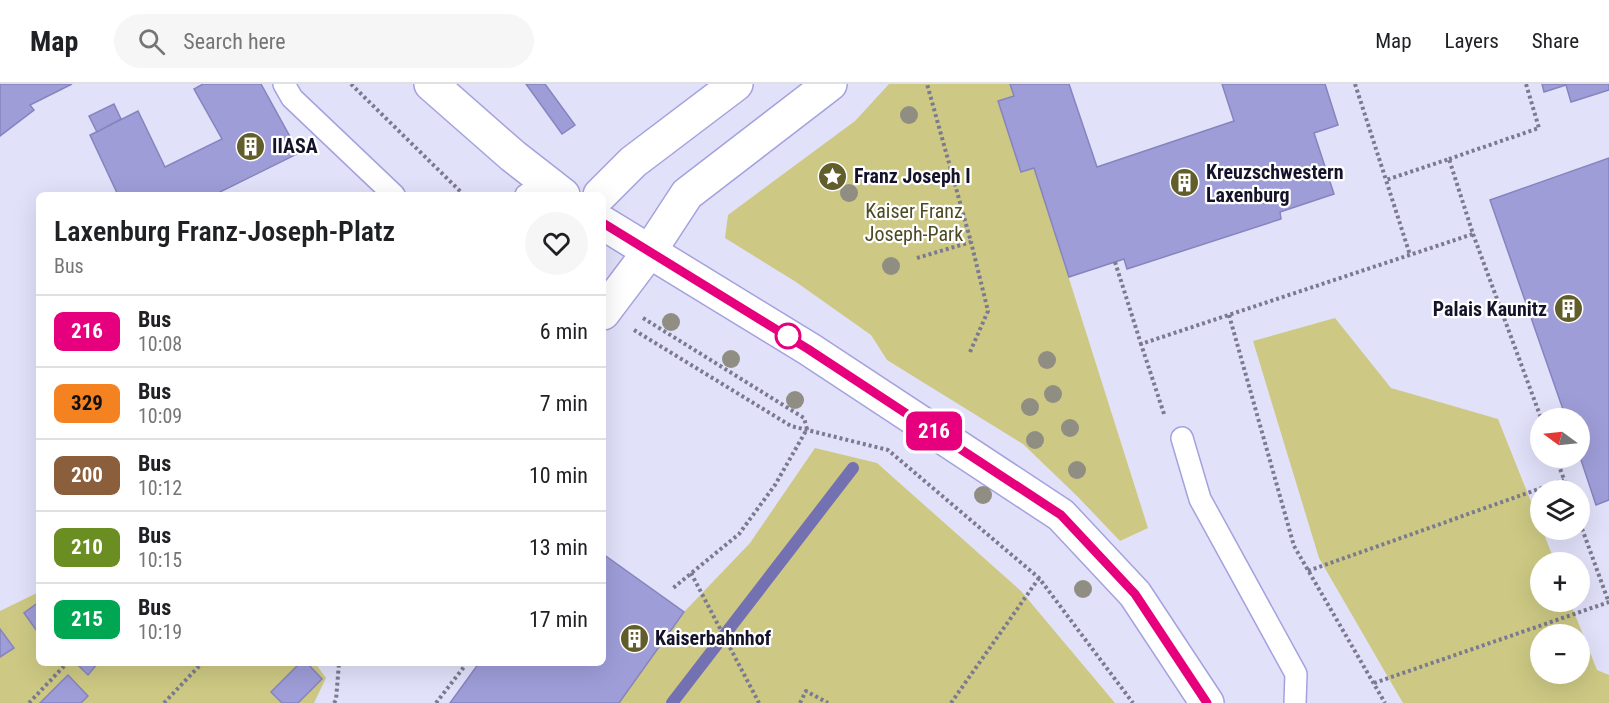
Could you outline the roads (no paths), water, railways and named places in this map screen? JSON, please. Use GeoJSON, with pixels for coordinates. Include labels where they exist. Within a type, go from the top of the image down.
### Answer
{"type":"FeatureCollection","features":[{"type":"Feature","properties":{"kind":"main road"},"geometry":{"type":"LineString","coordinates":[[431,84],[546,192]]}},
{"type":"Feature","properties":{"kind":"main road"},"geometry":{"type":"LineString","coordinates":[[603,192],[633,162],[736,84]]}},
{"type":"Feature","properties":{"kind":"main road"},"geometry":{"type":"LineString","coordinates":[[607,308],[649,252],[687,194],[830,84]]}},
{"type":"Feature","properties":{"kind":"main road"},"geometry":{"type":"LineString","coordinates":[[606,225],[808,349],[1061,515],[1135,594],[1207,703]]}},
{"type":"Feature","properties":{"kind":"lane"},"geometry":{"type":"LineString","coordinates":[[284,84],[292,98],[390,192]]}},
{"type":"Feature","properties":{"kind":"lane"},"geometry":{"type":"LineString","coordinates":[[1182,438],[1200,499],[1296,674],[1295,703]]}},
{"type":"Feature","properties":{"kind":"waterway"},"geometry":{"type":"LineString","coordinates":[[672,703],[853,468]]}},
{"type":"Feature","properties":{"kind":"place","name":"IIASA"},"geometry":{"type":"Point","coordinates":[251,146]}},
{"type":"Feature","properties":{"kind":"place","name":"Franz Joseph I"},"geometry":{"type":"Point","coordinates":[833,176]}},
{"type":"Feature","properties":{"kind":"place","name":"Kreuzschwestern Laxenburg"},"geometry":{"type":"Point","coordinates":[1185,183]}},
{"type":"Feature","properties":{"kind":"place","name":"Palais Kaunitz"},"geometry":{"type":"Point","coordinates":[1568,309]}},
{"type":"Feature","properties":{"kind":"place","name":"Kaiserbahnhof"},"geometry":{"type":"Point","coordinates":[634,638]}},
{"type":"Feature","properties":{"kind":"park label","name":"Kaiser Franz Joseph-Park"},"geometry":{"type":"Point","coordinates":[914,222]}}]}
